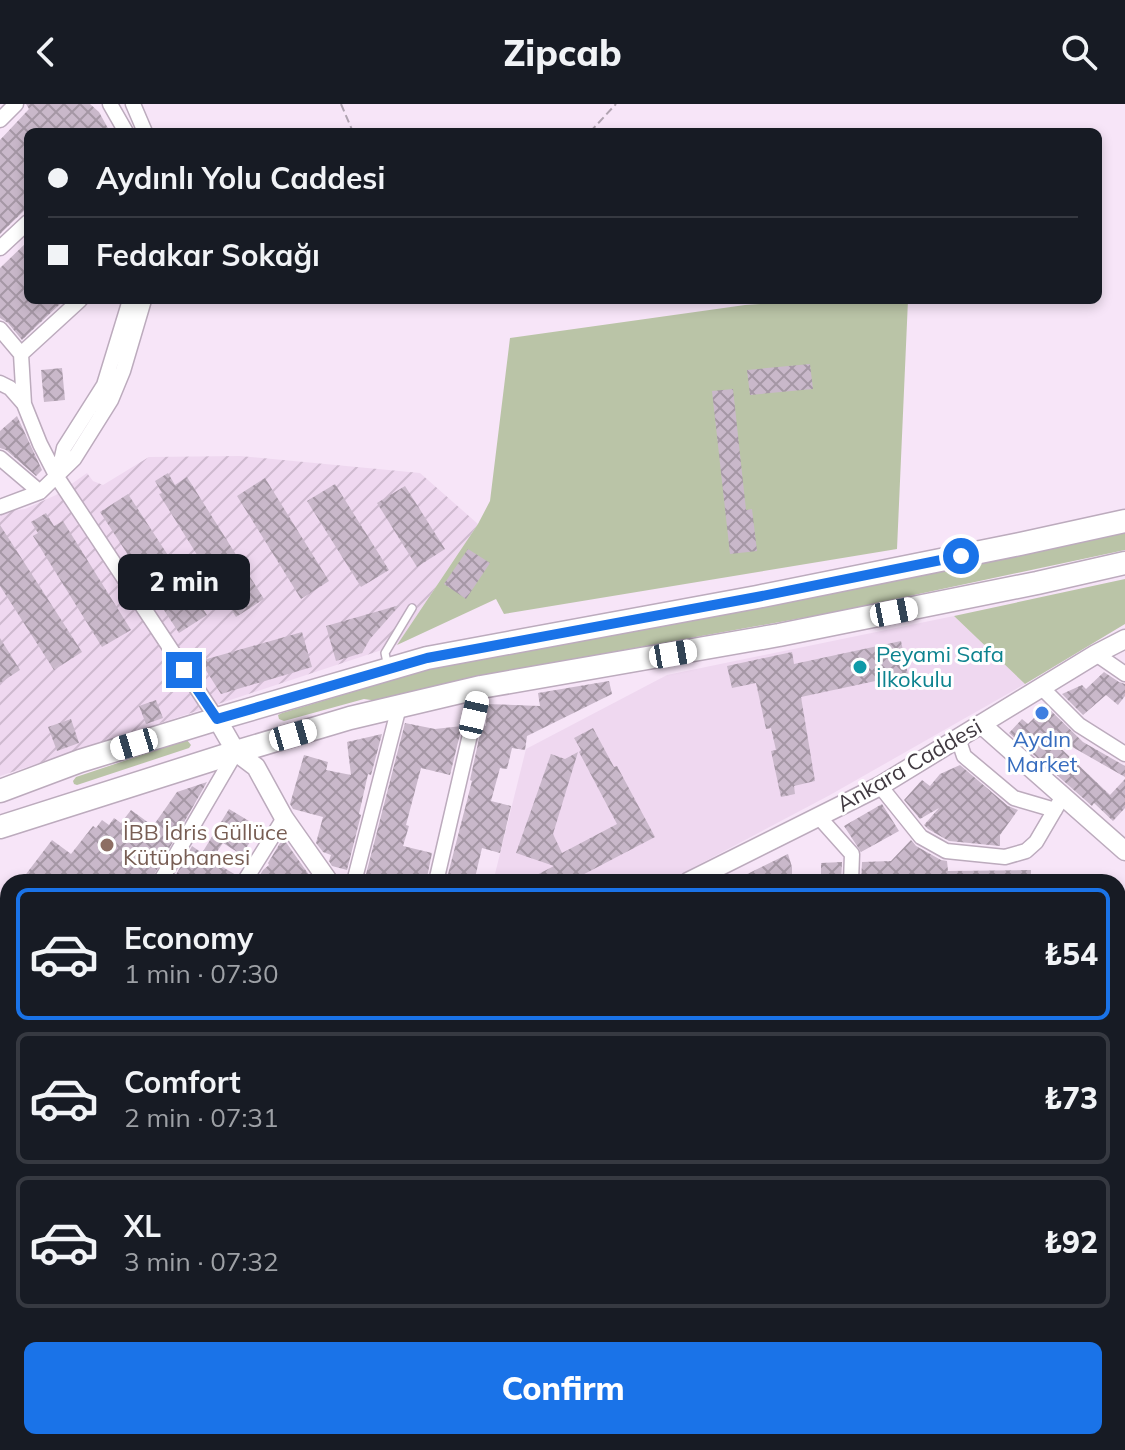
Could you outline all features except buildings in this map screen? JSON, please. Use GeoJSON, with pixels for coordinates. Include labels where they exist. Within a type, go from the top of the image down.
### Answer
{"type":"FeatureCollection","features":[{"type":"Feature","properties":{"kind":"main road"},"geometry":{"type":"LineString","coordinates":[[0,791],[68,765],[427,658],[773,594],[1125,521]]}},
{"type":"Feature","properties":{"kind":"main road"},"geometry":{"type":"LineString","coordinates":[[0,827],[350,718],[481,687],[779,635],[1125,563]]}},
{"type":"Feature","properties":{"kind":"main road"},"geometry":{"type":"LineString","coordinates":[[68,765],[62,780],[65,788],[73,796],[85,799]]}},
{"type":"Feature","properties":{"kind":"main road"},"geometry":{"type":"LineString","coordinates":[[23,782],[37,782],[45,786],[48,794],[43,806],[30,816]]}},
{"type":"Feature","properties":{"kind":"street"},"geometry":{"type":"LineString","coordinates":[[0,120],[16,104]]}},
{"type":"Feature","properties":{"kind":"street"},"geometry":{"type":"LineString","coordinates":[[110,104],[124,128]]}},
{"type":"Feature","properties":{"kind":"street"},"geometry":{"type":"LineString","coordinates":[[133,104],[143,128]]}},
{"type":"Feature","properties":{"kind":"street"},"geometry":{"type":"LineString","coordinates":[[0,248],[24,226]]}},
{"type":"Feature","properties":{"kind":"street"},"geometry":{"type":"LineString","coordinates":[[21,354],[76,304]]}},
{"type":"Feature","properties":{"kind":"street"},"geometry":{"type":"LineString","coordinates":[[57,477],[64,448],[104,385],[129,304]]}},
{"type":"Feature","properties":{"kind":"street"},"geometry":{"type":"LineString","coordinates":[[0,507],[40,492],[74,459],[111,400],[143,304]]}},
{"type":"Feature","properties":{"kind":"street"},"geometry":{"type":"LineString","coordinates":[[0,329],[21,354],[24,404],[57,477],[236,752],[256,767],[284,818],[323,874]]}},
{"type":"Feature","properties":{"kind":"street"},"geometry":{"type":"LineString","coordinates":[[0,383],[10,388],[24,404]]}},
{"type":"Feature","properties":{"kind":"street"},"geometry":{"type":"LineString","coordinates":[[0,458],[40,492]]}},
{"type":"Feature","properties":{"kind":"street","name":"Ankara Caddesi"},"geometry":{"type":"LineString","coordinates":[[704,874],[880,786],[1125,639]]}},
{"type":"Feature","properties":{"kind":"street"},"geometry":{"type":"LineString","coordinates":[[1096,654],[1125,674]]}},
{"type":"Feature","properties":{"kind":"street"},"geometry":{"type":"LineString","coordinates":[[438,874],[481,687]]}},
{"type":"Feature","properties":{"kind":"street"},"geometry":{"type":"LineString","coordinates":[[1041,687],[1079,725],[1125,754]]}},
{"type":"Feature","properties":{"kind":"street"},"geometry":{"type":"LineString","coordinates":[[356,874],[399,707]]}},
{"type":"Feature","properties":{"kind":"street"},"geometry":{"type":"LineString","coordinates":[[981,724],[1059,803],[1125,851]]}},
{"type":"Feature","properties":{"kind":"street"},"geometry":{"type":"LineString","coordinates":[[958,738],[964,756],[1014,798],[1059,803]]}},
{"type":"Feature","properties":{"kind":"street"},"geometry":{"type":"LineString","coordinates":[[165,874],[236,752]]}},
{"type":"Feature","properties":{"kind":"street"},"geometry":{"type":"LineString","coordinates":[[880,786],[921,837],[946,851],[1005,857],[1026,851],[1036,842],[1059,803]]}},
{"type":"Feature","properties":{"kind":"street"},"geometry":{"type":"LineString","coordinates":[[818,816],[852,854],[851,874]]}},
{"type":"Feature","properties":{"kind":"street"},"geometry":{"type":"LineString","coordinates":[[249,874],[284,818]]}},
{"type":"Feature","properties":{"kind":"lane"},"geometry":{"type":"LineString","coordinates":[[389,669],[385,653],[412,608]]}},
{"type":"Feature","properties":{"kind":"path"},"geometry":{"type":"LineString","coordinates":[[341,104],[351,128]]}},
{"type":"Feature","properties":{"kind":"path"},"geometry":{"type":"LineString","coordinates":[[594,128],[616,104]]}},
{"type":"Feature","properties":{"kind":"shaded area"},"geometry":{"type":"Polygon","coordinates":[[[240,456],[420,473],[478,524],[397,645],[0,776],[0,512],[25,509],[56,495],[87,473],[93,481],[103,485],[149,457],[240,456]]]}},
{"type":"Feature","properties":{"kind":"shaded area"},"geometry":{"type":"Polygon","coordinates":[[[954,616],[1025,684],[830,795],[681,874],[495,874],[526,749],[667,675],[954,616]]]}},
{"type":"Feature","properties":{"kind":"green space"},"geometry":{"type":"Polygon","coordinates":[[[908,304],[897,549],[504,614],[496,599],[397,645],[490,501],[510,338],[745,305],[908,304]]]}},
{"type":"Feature","properties":{"kind":"green space"},"geometry":{"type":"Polygon","coordinates":[[[1125,528],[1125,550],[830,613],[467,678],[378,701],[364,699],[284,721],[278,715],[443,665],[1125,528]]]}},
{"type":"Feature","properties":{"kind":"green space"},"geometry":{"type":"Polygon","coordinates":[[[1125,579],[1125,624],[1025,684],[954,616],[1125,579]]]}},
{"type":"Feature","properties":{"kind":"green space"},"geometry":{"type":"Polygon","coordinates":[[[187,740],[191,745],[189,748],[74,784],[76,777],[187,740]]]}},
{"type":"Feature","properties":{"kind":"place","name":"Peyami Safa İlkokulu"},"geometry":{"type":"Point","coordinates":[860,667]}},
{"type":"Feature","properties":{"kind":"place","name":"Aydın Market"},"geometry":{"type":"Point","coordinates":[1042,713]}},
{"type":"Feature","properties":{"kind":"place","name":"İBB İdris Güllüce Kütüphanesi"},"geometry":{"type":"Point","coordinates":[107,845]}},
{"type":"Feature","properties":{"kind":"route"},"geometry":{"type":"LineString","coordinates":[[184,670],[217,719],[427,658],[961,556]]}}]}
